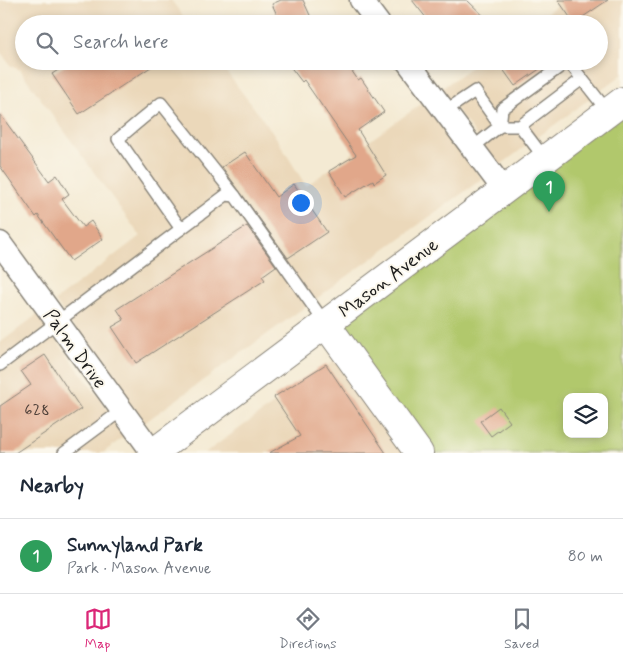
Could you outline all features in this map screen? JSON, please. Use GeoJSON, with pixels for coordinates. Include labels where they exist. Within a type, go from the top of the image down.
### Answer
{"type":"FeatureCollection","features":[{"type":"Feature","properties":{"kind":"main road","name":"Mason Avenue"},"geometry":{"type":"LineString","coordinates":[[153,453],[616,106]]}},
{"type":"Feature","properties":{"kind":"main road"},"geometry":{"type":"LineString","coordinates":[[325,324],[419,453]]}},
{"type":"Feature","properties":{"kind":"street"},"geometry":{"type":"LineString","coordinates":[[361,0],[372,15]]}},
{"type":"Feature","properties":{"kind":"street"},"geometry":{"type":"LineString","coordinates":[[414,70],[504,190]]}},
{"type":"Feature","properties":{"kind":"street","name":"Palm Drive"},"geometry":{"type":"LineString","coordinates":[[0,243],[153,453]]}},
{"type":"Feature","properties":{"kind":"lane"},"geometry":{"type":"LineString","coordinates":[[500,126],[502,109],[556,70]]}},
{"type":"Feature","properties":{"kind":"lane"},"geometry":{"type":"LineString","coordinates":[[575,70],[582,79],[616,106]]}},
{"type":"Feature","properties":{"kind":"lane"},"geometry":{"type":"LineString","coordinates":[[472,148],[500,126],[520,126],[582,79]]}},
{"type":"Feature","properties":{"kind":"lane"},"geometry":{"type":"LineString","coordinates":[[444,111],[475,91],[500,126]]}},
{"type":"Feature","properties":{"kind":"lane"},"geometry":{"type":"LineString","coordinates":[[181,229],[118,139],[161,103],[235,196],[325,324]]}},
{"type":"Feature","properties":{"kind":"lane"},"geometry":{"type":"LineString","coordinates":[[520,126],[545,159]]}},
{"type":"Feature","properties":{"kind":"lane"},"geometry":{"type":"LineString","coordinates":[[0,365],[226,195],[235,196]]}},
{"type":"Feature","properties":{"kind":"lane"},"geometry":{"type":"LineString","coordinates":[[64,453],[122,410]]}},
{"type":"Feature","properties":{"kind":"shaded area"},"geometry":{"type":"Polygon","coordinates":[[[0,0],[171,0],[182,15],[15,15],[15,68],[10,65],[0,51],[0,0]]]}},
{"type":"Feature","properties":{"kind":"shaded area"},"geometry":{"type":"Polygon","coordinates":[[[552,0],[623,0],[623,74],[499,166],[441,89],[467,70],[608,70],[608,15],[544,15],[556,6],[552,0]]]}},
{"type":"Feature","properties":{"kind":"shaded area"},"geometry":{"type":"Polygon","coordinates":[[[20,70],[225,70],[274,134],[306,186],[424,102],[482,179],[144,423],[55,301],[140,236],[20,70]]]}},
{"type":"Feature","properties":{"kind":"shaded area"},"geometry":{"type":"Polygon","coordinates":[[[38,314],[126,435],[103,453],[0,453],[0,343],[38,314]]]}},
{"type":"Feature","properties":{"kind":"shaded area"},"geometry":{"type":"Polygon","coordinates":[[[337,359],[406,453],[205,453],[337,359]]]}},
{"type":"Feature","properties":{"kind":"green space"},"geometry":{"type":"Polygon","coordinates":[[[623,101],[623,453],[419,453],[325,323],[623,101]]]}},
{"type":"Feature","properties":{"kind":"building"},"geometry":{"type":"Polygon","coordinates":[[[281,0],[303,0],[310,15],[277,15],[272,4],[281,0]]]}},
{"type":"Feature","properties":{"kind":"building"},"geometry":{"type":"Polygon","coordinates":[[[412,0],[467,0],[483,15],[424,15],[412,0]]]}},
{"type":"Feature","properties":{"kind":"building"},"geometry":{"type":"Polygon","coordinates":[[[558,0],[608,0],[586,15],[568,15],[558,0]]]}},
{"type":"Feature","properties":{"kind":"building"},"geometry":{"type":"Polygon","coordinates":[[[58,70],[146,70],[79,114],[52,74],[58,70]]]}},
{"type":"Feature","properties":{"kind":"building"},"geometry":{"type":"Polygon","coordinates":[[[293,70],[351,70],[358,80],[361,78],[384,112],[358,130],[386,175],[374,183],[373,180],[345,197],[329,171],[356,155],[304,80],[302,82],[293,70]]]}},
{"type":"Feature","properties":{"kind":"building"},"geometry":{"type":"Polygon","coordinates":[[[503,70],[538,70],[515,86],[503,70]]]}},
{"type":"Feature","properties":{"kind":"building"},"geometry":{"type":"Polygon","coordinates":[[[0,114],[49,181],[57,175],[69,194],[62,199],[83,227],[91,221],[103,239],[71,261],[38,215],[36,217],[0,166],[0,114]]]}},
{"type":"Feature","properties":{"kind":"building"},"geometry":{"type":"Polygon","coordinates":[[[245,152],[276,197],[294,184],[327,232],[288,258],[222,167],[245,152]]]}},
{"type":"Feature","properties":{"kind":"building"},"geometry":{"type":"Polygon","coordinates":[[[247,226],[276,266],[262,276],[265,280],[136,363],[112,327],[124,320],[117,309],[247,226]]]}},
{"type":"Feature","properties":{"kind":"building"},"geometry":{"type":"Polygon","coordinates":[[[45,355],[81,409],[15,453],[0,453],[0,406],[31,385],[21,371],[45,355]]]}},
{"type":"Feature","properties":{"kind":"building"},"geometry":{"type":"Polygon","coordinates":[[[326,364],[386,453],[269,453],[300,436],[274,397],[326,364]]]}},
{"type":"Feature","properties":{"kind":"building"},"geometry":{"type":"Polygon","coordinates":[[[499,407],[510,422],[491,436],[480,421],[499,407]]]}},
{"type":"Feature","properties":{"kind":"place","name":"Sunnyland Park"},"geometry":{"type":"Point","coordinates":[549,212]}}]}
